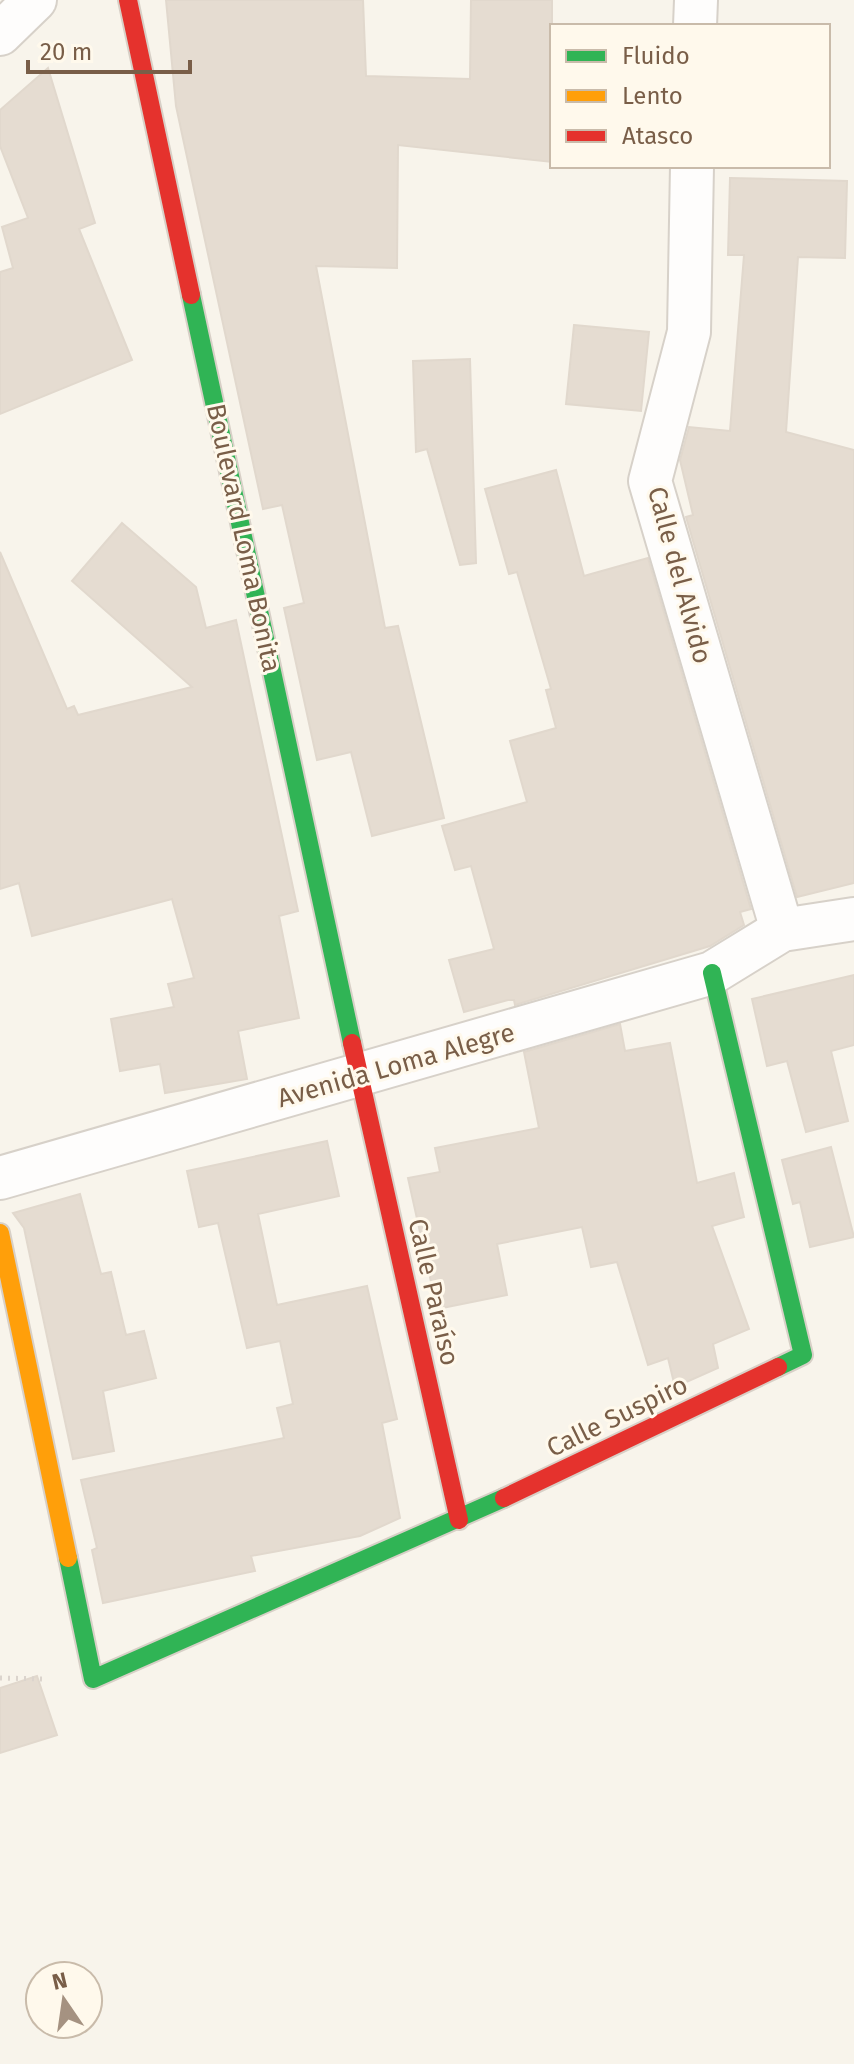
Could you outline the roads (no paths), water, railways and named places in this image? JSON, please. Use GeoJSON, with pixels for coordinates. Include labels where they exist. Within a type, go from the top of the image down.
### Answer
{"type":"FeatureCollection","features":[{"type":"Feature","properties":{"kind":"street"},"geometry":{"type":"LineString","coordinates":[[0,34],[35,0]]}},
{"type":"Feature","properties":{"kind":"street","name":"Boulevard Loma Bonita"},"geometry":{"type":"LineString","coordinates":[[128,0],[359,1076]]}},
{"type":"Feature","properties":{"kind":"street"},"geometry":{"type":"LineString","coordinates":[[695,24],[696,0]]}},
{"type":"Feature","properties":{"kind":"street","name":"Calle del Alvido"},"geometry":{"type":"LineString","coordinates":[[692,168],[689,332],[650,481],[782,930]]}},
{"type":"Feature","properties":{"kind":"street"},"geometry":{"type":"LineString","coordinates":[[782,930],[854,919]]}},
{"type":"Feature","properties":{"kind":"street","name":"Avenida Loma Alegre"},"geometry":{"type":"LineString","coordinates":[[0,1178],[712,973],[782,930]]}},
{"type":"Feature","properties":{"kind":"street","name":"Calle Suspiro"},"geometry":{"type":"LineString","coordinates":[[0,1233],[93,1679],[459,1520],[803,1355],[712,973]]}},
{"type":"Feature","properties":{"kind":"street","name":"Calle Paraíso"},"geometry":{"type":"LineString","coordinates":[[359,1076],[459,1520]]}}]}
